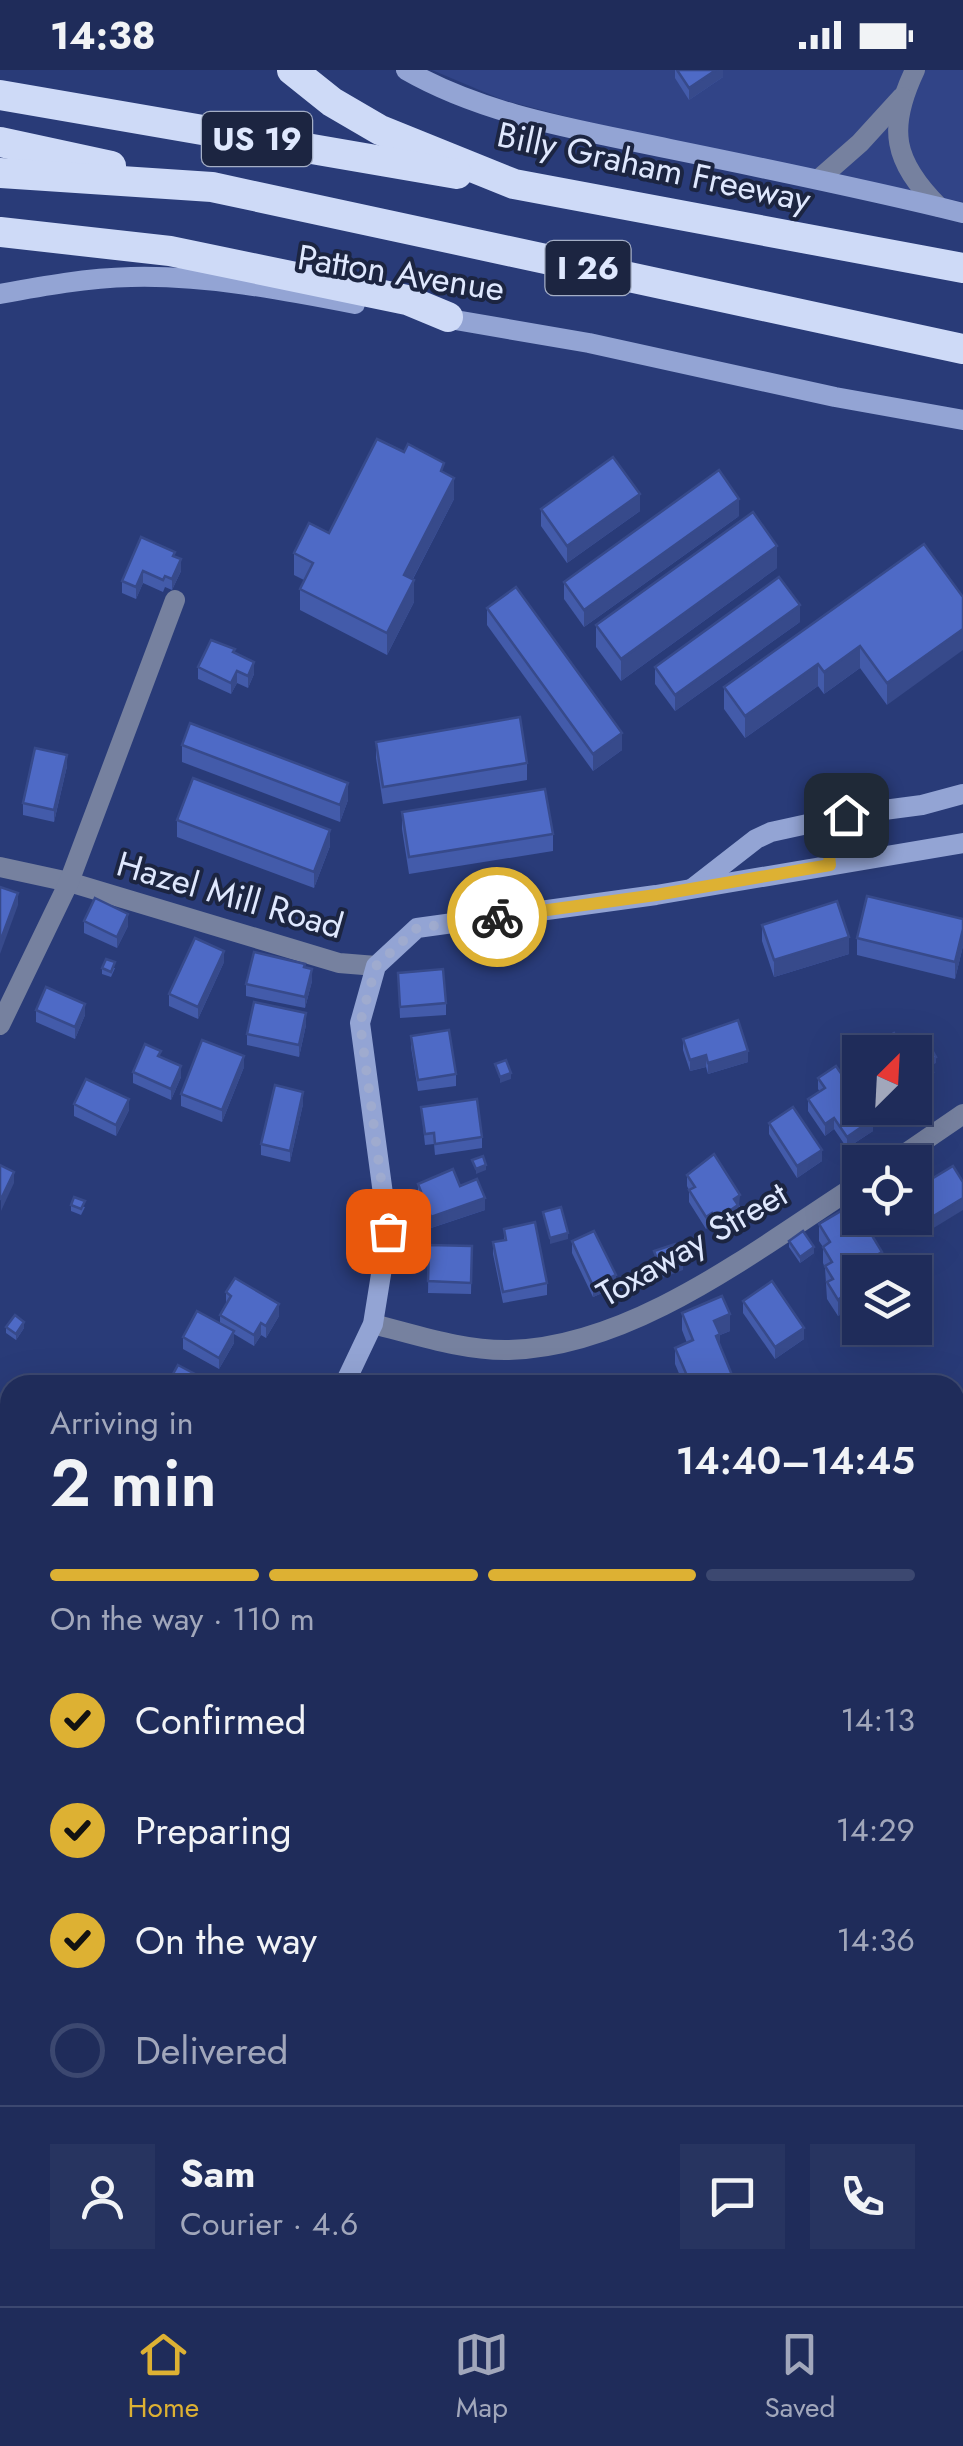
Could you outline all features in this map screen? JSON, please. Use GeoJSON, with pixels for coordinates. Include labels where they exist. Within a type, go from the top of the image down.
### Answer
{"type":"FeatureCollection","features":[{"type":"Feature","properties":{"kind":"highway","name":"Billy Graham Freeway"},"geometry":{"type":"LineString","coordinates":[[292,70],[332,102],[380,130],[514,184],[963,268]]}},
{"type":"Feature","properties":{"kind":"highway","name":"US 19"},"geometry":{"type":"LineString","coordinates":[[0,95],[514,184]]}},
{"type":"Feature","properties":{"kind":"highway","name":"US 19"},"geometry":{"type":"LineString","coordinates":[[0,142],[212,187]]}},
{"type":"Feature","properties":{"kind":"highway","name":"I 26"},"geometry":{"type":"LineString","coordinates":[[0,173],[212,187],[963,349]]}},
{"type":"Feature","properties":{"kind":"highway"},"geometry":{"type":"LineString","coordinates":[[0,232],[170,250],[407,300],[448,317]]}},
{"type":"Feature","properties":{"kind":"street"},"geometry":{"type":"LineString","coordinates":[[406,70],[422,80],[526,119],[963,213]]}},
{"type":"Feature","properties":{"kind":"street"},"geometry":{"type":"LineString","coordinates":[[915,70],[897,119],[902,158],[917,185],[939,207]]}},
{"type":"Feature","properties":{"kind":"street"},"geometry":{"type":"LineString","coordinates":[[819,179],[903,95]]}},
{"type":"Feature","properties":{"kind":"street","name":"Patton Avenue"},"geometry":{"type":"LineString","coordinates":[[0,294],[129,277],[283,292],[404,314],[448,317],[958,421]]}},
{"type":"Feature","properties":{"kind":"street"},"geometry":{"type":"LineString","coordinates":[[0,1025],[69,882],[175,600]]}},
{"type":"Feature","properties":{"kind":"street"},"geometry":{"type":"LineString","coordinates":[[693,888],[770,832],[963,794]]}},
{"type":"Feature","properties":{"kind":"street"},"geometry":{"type":"LineString","coordinates":[[830,865],[829,835],[838,819],[846,815]]}},
{"type":"Feature","properties":{"kind":"street","name":"Hazel Mill Road"},"geometry":{"type":"LineString","coordinates":[[0,867],[69,882],[339,962],[376,966],[417,928],[963,843]]}},
{"type":"Feature","properties":{"kind":"street"},"geometry":{"type":"LineString","coordinates":[[349,1375],[373,1324],[388,1231],[360,1023],[376,966]]}},
{"type":"Feature","properties":{"kind":"street"},"geometry":{"type":"LineString","coordinates":[[917,1145],[963,1114]]}},
{"type":"Feature","properties":{"kind":"street","name":"Toxaway Street"},"geometry":{"type":"LineString","coordinates":[[373,1324],[454,1344],[509,1350],[602,1333],[674,1300],[842,1194]]}},
{"type":"Feature","properties":{"kind":"shaded area"},"geometry":{"type":"Polygon","coordinates":[[[432,70],[963,70],[963,202],[591,123],[503,100],[432,70]]]}},
{"type":"Feature","properties":{"kind":"building"},"geometry":{"type":"Polygon","coordinates":[[[677,70],[716,70],[689,88],[677,70]]]}},
{"type":"Feature","properties":{"kind":"building"},"geometry":{"type":"Polygon","coordinates":[[[377,439],[404,452],[408,444],[444,463],[441,471],[454,478],[404,575],[414,580],[387,633],[300,589],[313,563],[294,553],[309,523],[329,533],[377,439]]]}},
{"type":"Feature","properties":{"kind":"building"},"geometry":{"type":"Polygon","coordinates":[[[613,457],[640,494],[567,546],[541,509],[613,457]]]}},
{"type":"Feature","properties":{"kind":"building"},"geometry":{"type":"Polygon","coordinates":[[[719,470],[739,499],[584,610],[564,582],[719,470]]]}},
{"type":"Feature","properties":{"kind":"building"},"geometry":{"type":"Polygon","coordinates":[[[753,512],[777,546],[621,659],[596,625],[753,512]]]}},
{"type":"Feature","properties":{"kind":"building"},"geometry":{"type":"Polygon","coordinates":[[[141,537],[175,552],[173,556],[181,559],[172,579],[165,576],[163,580],[143,571],[136,587],[122,581],[141,537]]]}},
{"type":"Feature","properties":{"kind":"building"},"geometry":{"type":"Polygon","coordinates":[[[924,544],[963,597],[963,629],[887,683],[860,646],[824,672],[818,664],[745,716],[724,687],[924,544]]]}},
{"type":"Feature","properties":{"kind":"building"},"geometry":{"type":"Polygon","coordinates":[[[779,577],[800,605],[675,695],[655,667],[779,577]]]}},
{"type":"Feature","properties":{"kind":"building"},"geometry":{"type":"Polygon","coordinates":[[[516,587],[622,733],[593,754],[487,608],[516,587]]]}},
{"type":"Feature","properties":{"kind":"building"},"geometry":{"type":"Polygon","coordinates":[[[211,640],[254,662],[248,676],[237,671],[231,683],[198,667],[211,640]]]}},
{"type":"Feature","properties":{"kind":"building"},"geometry":{"type":"Polygon","coordinates":[[[520,717],[527,763],[383,787],[376,742],[520,717]]]}},
{"type":"Feature","properties":{"kind":"building"},"geometry":{"type":"Polygon","coordinates":[[[190,723],[348,783],[340,805],[182,745],[190,723]]]}},
{"type":"Feature","properties":{"kind":"building"},"geometry":{"type":"Polygon","coordinates":[[[35,748],[67,755],[54,810],[23,803],[35,748]]]}},
{"type":"Feature","properties":{"kind":"building"},"geometry":{"type":"Polygon","coordinates":[[[193,778],[330,830],[314,872],[177,820],[193,778]]]}},
{"type":"Feature","properties":{"kind":"building"},"geometry":{"type":"Polygon","coordinates":[[[545,789],[553,834],[409,857],[402,812],[545,789]]]}},
{"type":"Feature","properties":{"kind":"building"},"geometry":{"type":"Polygon","coordinates":[[[0,887],[18,893],[0,942],[0,887]]]}},
{"type":"Feature","properties":{"kind":"building"},"geometry":{"type":"Polygon","coordinates":[[[867,896],[963,919],[955,962],[857,938],[867,896]]]}},
{"type":"Feature","properties":{"kind":"building"},"geometry":{"type":"Polygon","coordinates":[[[95,898],[128,914],[117,937],[84,921],[95,898]]]}},
{"type":"Feature","properties":{"kind":"building"},"geometry":{"type":"Polygon","coordinates":[[[837,901],[849,937],[774,960],[762,925],[837,901]]]}},
{"type":"Feature","properties":{"kind":"building"},"geometry":{"type":"Polygon","coordinates":[[[195,938],[224,951],[198,1007],[169,994],[195,938]]]}},
{"type":"Feature","properties":{"kind":"building"},"geometry":{"type":"Polygon","coordinates":[[[254,952],[312,969],[305,997],[246,984],[254,952]]]}},
{"type":"Feature","properties":{"kind":"building"},"geometry":{"type":"Polygon","coordinates":[[[106,959],[115,962],[111,972],[102,968],[106,959]]]}},
{"type":"Feature","properties":{"kind":"building"},"geometry":{"type":"Polygon","coordinates":[[[443,969],[446,1003],[400,1007],[398,973],[443,969]]]}},
{"type":"Feature","properties":{"kind":"building"},"geometry":{"type":"Polygon","coordinates":[[[46,987],[85,1004],[75,1027],[36,1010],[46,987]]]}},
{"type":"Feature","properties":{"kind":"building"},"geometry":{"type":"Polygon","coordinates":[[[254,1002],[306,1013],[299,1045],[247,1034],[254,1002]]]}},
{"type":"Feature","properties":{"kind":"building"},"geometry":{"type":"Polygon","coordinates":[[[738,1020],[748,1051],[708,1063],[706,1055],[690,1060],[683,1039],[738,1020]]]}},
{"type":"Feature","properties":{"kind":"building"},"geometry":{"type":"Polygon","coordinates":[[[449,1030],[456,1074],[418,1080],[411,1036],[449,1030]]]}},
{"type":"Feature","properties":{"kind":"building"},"geometry":{"type":"Polygon","coordinates":[[[202,1040],[244,1056],[222,1110],[181,1094],[202,1040]]]}},
{"type":"Feature","properties":{"kind":"building"},"geometry":{"type":"Polygon","coordinates":[[[145,1044],[161,1051],[158,1056],[181,1066],[171,1089],[133,1072],[145,1044]]]}},
{"type":"Feature","properties":{"kind":"building"},"geometry":{"type":"Polygon","coordinates":[[[506,1060],[511,1073],[500,1077],[495,1064],[506,1060]]]}},
{"type":"Feature","properties":{"kind":"building"},"geometry":{"type":"Polygon","coordinates":[[[836,1066],[842,1075],[842,1125],[864,1125],[847,1137],[834,1118],[825,1124],[808,1099],[825,1088],[818,1078],[836,1066]]]}},
{"type":"Feature","properties":{"kind":"building"},"geometry":{"type":"Polygon","coordinates":[[[86,1079],[129,1099],[116,1125],[74,1104],[86,1079]]]}},
{"type":"Feature","properties":{"kind":"building"},"geometry":{"type":"Polygon","coordinates":[[[275,1085],[303,1092],[290,1151],[261,1144],[275,1085]]]}},
{"type":"Feature","properties":{"kind":"building"},"geometry":{"type":"Polygon","coordinates":[[[477,1099],[482,1137],[435,1144],[434,1133],[425,1134],[421,1107],[477,1099]]]}},
{"type":"Feature","properties":{"kind":"building"},"geometry":{"type":"Polygon","coordinates":[[[793,1107],[822,1150],[797,1166],[769,1123],[793,1107]]]}},
{"type":"Feature","properties":{"kind":"building"},"geometry":{"type":"Polygon","coordinates":[[[714,1154],[740,1195],[734,1199],[738,1205],[716,1220],[712,1213],[706,1217],[689,1190],[695,1187],[687,1175],[714,1154]]]}},
{"type":"Feature","properties":{"kind":"building"},"geometry":{"type":"Polygon","coordinates":[[[483,1156],[486,1165],[476,1169],[472,1160],[483,1156]]]}},
{"type":"Feature","properties":{"kind":"building"},"geometry":{"type":"Polygon","coordinates":[[[0,1165],[14,1172],[1,1199],[0,1199],[0,1165]]]}},
{"type":"Feature","properties":{"kind":"building"},"geometry":{"type":"Polygon","coordinates":[[[953,1166],[963,1182],[963,1198],[932,1217],[932,1179],[953,1166]]]}},
{"type":"Feature","properties":{"kind":"building"},"geometry":{"type":"Polygon","coordinates":[[[453,1169],[460,1186],[477,1179],[485,1198],[431,1217],[418,1184],[453,1169]]]}},
{"type":"Feature","properties":{"kind":"building"},"geometry":{"type":"Polygon","coordinates":[[[74,1197],[85,1201],[81,1209],[71,1205],[74,1197]]]}},
{"type":"Feature","properties":{"kind":"building"},"geometry":{"type":"Polygon","coordinates":[[[561,1207],[568,1233],[550,1238],[543,1212],[561,1207]]]}},
{"type":"Feature","properties":{"kind":"building"},"geometry":{"type":"Polygon","coordinates":[[[842,1210],[842,1235],[872,1235],[882,1252],[842,1255],[842,1297],[838,1300],[827,1282],[833,1279],[825,1266],[832,1262],[823,1247],[830,1242],[819,1224],[842,1210]]]}},
{"type":"Feature","properties":{"kind":"building"},"geometry":{"type":"Polygon","coordinates":[[[535,1222],[547,1283],[503,1292],[493,1242],[506,1240],[504,1229],[535,1222]]]}},
{"type":"Feature","properties":{"kind":"building"},"geometry":{"type":"Polygon","coordinates":[[[594,1231],[616,1275],[593,1286],[572,1241],[594,1231]]]}},
{"type":"Feature","properties":{"kind":"building"},"geometry":{"type":"Polygon","coordinates":[[[803,1231],[814,1247],[800,1257],[789,1241],[803,1231]]]}},
{"type":"Feature","properties":{"kind":"building"},"geometry":{"type":"Polygon","coordinates":[[[675,1244],[683,1264],[662,1272],[654,1251],[675,1244]]]}},
{"type":"Feature","properties":{"kind":"building"},"geometry":{"type":"Polygon","coordinates":[[[429,1245],[472,1246],[471,1283],[428,1281],[429,1245]]]}},
{"type":"Feature","properties":{"kind":"building"},"geometry":{"type":"Polygon","coordinates":[[[235,1278],[279,1304],[266,1326],[261,1323],[254,1335],[220,1315],[231,1296],[226,1292],[235,1278]]]}},
{"type":"Feature","properties":{"kind":"building"},"geometry":{"type":"Polygon","coordinates":[[[772,1281],[804,1328],[775,1347],[743,1301],[772,1281]]]}},
{"type":"Feature","properties":{"kind":"building"},"geometry":{"type":"Polygon","coordinates":[[[722,1296],[730,1314],[714,1321],[732,1375],[687,1375],[675,1348],[693,1340],[682,1313],[722,1296]]]}},
{"type":"Feature","properties":{"kind":"building"},"geometry":{"type":"Polygon","coordinates":[[[197,1311],[234,1331],[219,1358],[183,1337],[197,1311]]]}},
{"type":"Feature","properties":{"kind":"building"},"geometry":{"type":"Polygon","coordinates":[[[15,1315],[24,1322],[16,1334],[6,1327],[15,1315]]]}},
{"type":"Feature","properties":{"kind":"building"},"geometry":{"type":"Polygon","coordinates":[[[178,1365],[197,1375],[172,1375],[178,1365]]]}},
{"type":"Feature","properties":{"kind":"way so far"},"geometry":{"type":"LineString","coordinates":[[388,1231],[360,1023],[376,966],[417,928],[497,917]]}},
{"type":"Feature","properties":{"kind":"route"},"geometry":{"type":"LineString","coordinates":[[497,917],[830,865],[829,835],[838,819],[846,815]]}}]}
